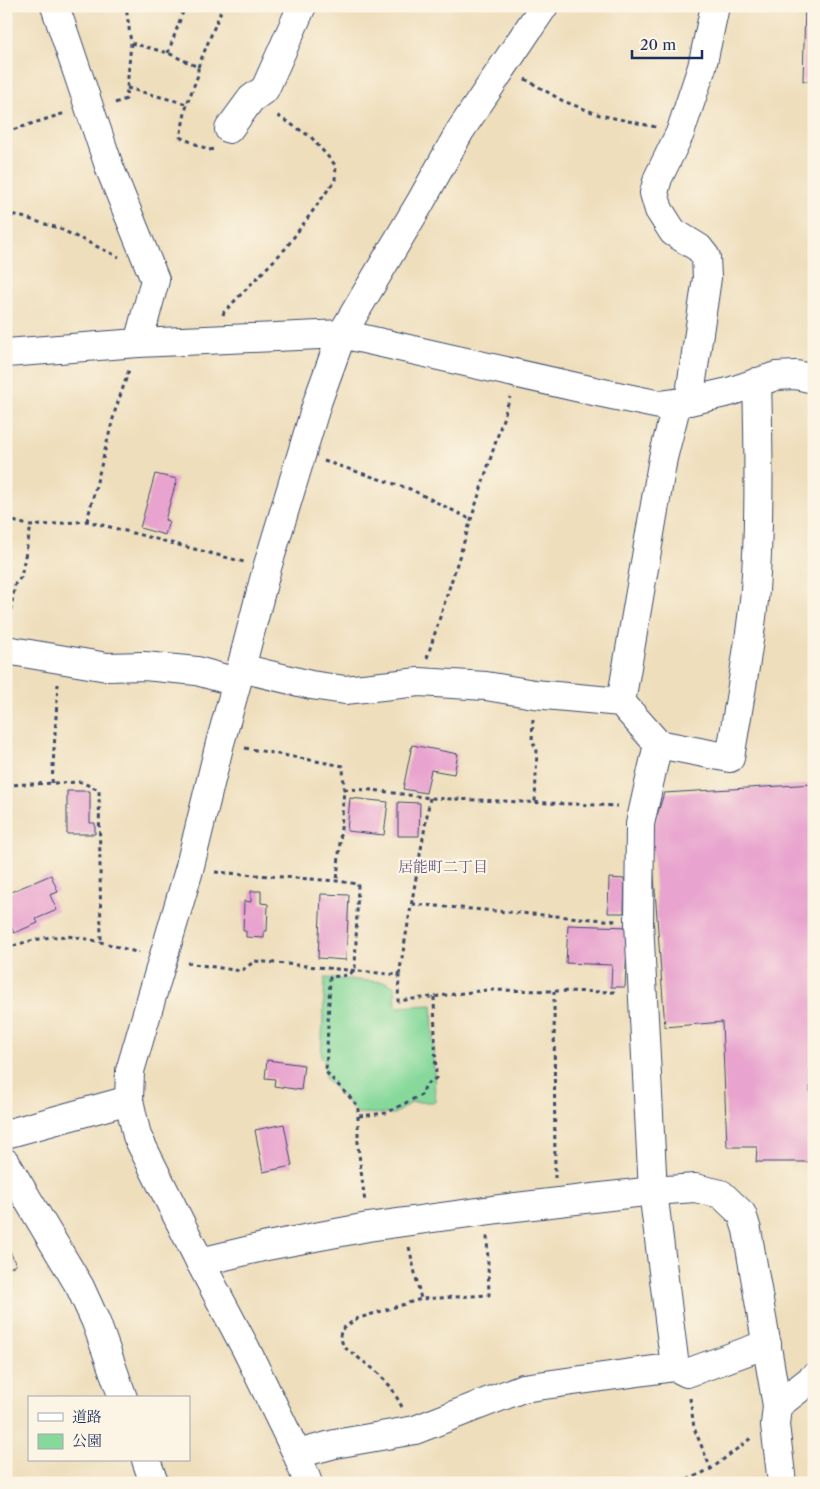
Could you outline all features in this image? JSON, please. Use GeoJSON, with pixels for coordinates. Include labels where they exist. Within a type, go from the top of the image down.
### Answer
{"type":"FeatureCollection","features":[{"type":"Feature","properties":{"kind":"street"},"geometry":{"type":"LineString","coordinates":[[55,6],[110,169],[155,280],[138,343]]}},
{"type":"Feature","properties":{"kind":"street"},"geometry":{"type":"LineString","coordinates":[[230,129],[251,99],[265,89],[302,6]]}},
{"type":"Feature","properties":{"kind":"street"},"geometry":{"type":"LineString","coordinates":[[308,1483],[297,1454],[246,1349],[137,1136],[128,1100],[130,1071],[190,870],[220,743],[267,568],[342,334],[420,203],[460,131],[544,6]]}},
{"type":"Feature","properties":{"kind":"street"},"geometry":{"type":"LineString","coordinates":[[621,702],[663,458],[683,402],[707,278],[706,257],[699,248],[673,232],[660,210],[654,193],[658,178],[680,133],[702,67],[715,6]]}},
{"type":"Feature","properties":{"kind":"street"},"geometry":{"type":"LineString","coordinates":[[6,353],[138,343],[342,334],[660,405],[730,392],[776,376],[796,375],[814,379]]}},
{"type":"Feature","properties":{"kind":"street"},"geometry":{"type":"LineString","coordinates":[[7,639],[58,660],[107,667],[144,666],[239,675],[345,690],[419,682],[486,686],[534,694],[621,702],[658,744],[730,758],[746,664],[755,590],[760,487],[757,382]]}},
{"type":"Feature","properties":{"kind":"street"},"geometry":{"type":"LineString","coordinates":[[658,744],[640,824],[639,922],[653,1191],[681,1370]]}},
{"type":"Feature","properties":{"kind":"street"},"geometry":{"type":"LineString","coordinates":[[6,1134],[128,1100]]}},
{"type":"Feature","properties":{"kind":"street"},"geometry":{"type":"LineString","coordinates":[[6,1163],[80,1287],[96,1322],[122,1396]]}},
{"type":"Feature","properties":{"kind":"street"},"geometry":{"type":"LineString","coordinates":[[200,1262],[267,1246],[368,1227],[485,1210],[694,1188],[721,1194],[742,1214],[753,1258],[767,1344],[782,1483]]}},
{"type":"Feature","properties":{"kind":"street"},"geometry":{"type":"LineString","coordinates":[[297,1454],[335,1444],[415,1430],[523,1388],[681,1370],[767,1344]]}},
{"type":"Feature","properties":{"kind":"street"},"geometry":{"type":"LineString","coordinates":[[776,1416],[814,1377]]}},
{"type":"Feature","properties":{"kind":"street"},"geometry":{"type":"LineString","coordinates":[[147,1462],[154,1483]]}},
{"type":"Feature","properties":{"kind":"path"},"geometry":{"type":"LineString","coordinates":[[6,132],[126,99],[132,43],[126,6]]}},
{"type":"Feature","properties":{"kind":"path"},"geometry":{"type":"LineString","coordinates":[[168,53],[185,6]]}},
{"type":"Feature","properties":{"kind":"path"},"geometry":{"type":"LineString","coordinates":[[223,6],[198,67],[198,75],[187,104],[180,138],[209,150],[222,148],[230,129]]}},
{"type":"Feature","properties":{"kind":"path"},"geometry":{"type":"LineString","coordinates":[[132,43],[168,53],[198,67]]}},
{"type":"Feature","properties":{"kind":"path"},"geometry":{"type":"LineString","coordinates":[[502,67],[564,101],[600,115],[680,133]]}},
{"type":"Feature","properties":{"kind":"path"},"geometry":{"type":"LineString","coordinates":[[127,88],[187,104]]}},
{"type":"Feature","properties":{"kind":"path"},"geometry":{"type":"LineString","coordinates":[[216,339],[224,312],[286,248],[335,180],[336,166],[311,137],[251,99]]}},
{"type":"Feature","properties":{"kind":"path"},"geometry":{"type":"LineString","coordinates":[[6,212],[58,228],[152,273]]}},
{"type":"Feature","properties":{"kind":"path"},"geometry":{"type":"LineString","coordinates":[[6,233],[12,214]]}},
{"type":"Feature","properties":{"kind":"path"},"geometry":{"type":"LineString","coordinates":[[88,521],[115,410],[138,343]]}},
{"type":"Feature","properties":{"kind":"path"},"geometry":{"type":"LineString","coordinates":[[419,682],[518,373]]}},
{"type":"Feature","properties":{"kind":"path"},"geometry":{"type":"LineString","coordinates":[[302,454],[410,489],[472,520]]}},
{"type":"Feature","properties":{"kind":"path"},"geometry":{"type":"LineString","coordinates":[[6,519],[32,526],[88,521],[267,568]]}},
{"type":"Feature","properties":{"kind":"path"},"geometry":{"type":"LineString","coordinates":[[7,639],[15,584],[21,577],[32,526]]}},
{"type":"Feature","properties":{"kind":"path"},"geometry":{"type":"LineString","coordinates":[[52,783],[58,660]]}},
{"type":"Feature","properties":{"kind":"path"},"geometry":{"type":"LineString","coordinates":[[534,694],[532,741],[537,749],[534,802]]}},
{"type":"Feature","properties":{"kind":"path"},"geometry":{"type":"LineString","coordinates":[[220,743],[343,766],[344,789],[337,881]]}},
{"type":"Feature","properties":{"kind":"path"},"geometry":{"type":"LineString","coordinates":[[6,785],[81,782],[99,790],[101,942]]}},
{"type":"Feature","properties":{"kind":"path"},"geometry":{"type":"LineString","coordinates":[[344,789],[373,790],[430,798],[643,807]]}},
{"type":"Feature","properties":{"kind":"path"},"geometry":{"type":"LineString","coordinates":[[430,798],[400,975],[398,1001],[486,990],[642,992]]}},
{"type":"Feature","properties":{"kind":"path"},"geometry":{"type":"LineString","coordinates":[[190,870],[358,884],[355,970],[349,975],[330,977],[326,1072],[358,1106],[358,1146],[368,1227]]}},
{"type":"Feature","properties":{"kind":"path"},"geometry":{"type":"LineString","coordinates":[[412,904],[639,922]]}},
{"type":"Feature","properties":{"kind":"path"},"geometry":{"type":"LineString","coordinates":[[6,949],[45,938],[73,936],[163,959],[241,971],[255,961],[400,975]]}},
{"type":"Feature","properties":{"kind":"path"},"geometry":{"type":"LineString","coordinates":[[554,991],[555,1202]]}},
{"type":"Feature","properties":{"kind":"path"},"geometry":{"type":"LineString","coordinates":[[359,1116],[386,1113],[423,1094],[425,1085],[436,1078],[434,996]]}},
{"type":"Feature","properties":{"kind":"path"},"geometry":{"type":"LineString","coordinates":[[415,1430],[391,1387],[376,1371],[344,1347],[340,1337],[341,1330],[356,1319],[421,1300],[489,1294],[489,1257],[485,1210]]}},
{"type":"Feature","properties":{"kind":"path"},"geometry":{"type":"LineString","coordinates":[[403,1222],[421,1300]]}},
{"type":"Feature","properties":{"kind":"path"},"geometry":{"type":"LineString","coordinates":[[681,1370],[694,1428],[711,1469]]}},
{"type":"Feature","properties":{"kind":"path"},"geometry":{"type":"LineString","coordinates":[[680,1483],[711,1469],[764,1428],[776,1416]]}},
{"type":"Feature","properties":{"kind":"green space"},"geometry":{"type":"Polygon","coordinates":[[[325,978],[386,982],[395,987],[396,1007],[432,1005],[435,1102],[412,1102],[394,1114],[357,1113],[325,1078],[324,1059],[321,1058],[325,978]]]}},
{"type":"Feature","properties":{"kind":"building"},"geometry":{"type":"Polygon","coordinates":[[[805,6],[814,6],[814,81],[803,81],[805,6]]]}},
{"type":"Feature","properties":{"kind":"building"},"geometry":{"type":"Polygon","coordinates":[[[155,474],[177,479],[165,520],[169,521],[165,535],[140,528],[155,474]]]}},
{"type":"Feature","properties":{"kind":"building"},"geometry":{"type":"Polygon","coordinates":[[[412,745],[458,754],[454,774],[431,770],[426,793],[403,789],[412,745]]]}},
{"type":"Feature","properties":{"kind":"building"},"geometry":{"type":"Polygon","coordinates":[[[814,784],[814,1060],[810,1060],[810,1162],[756,1162],[757,1147],[727,1147],[722,1022],[665,1027],[651,835],[664,793],[814,784]]]}},
{"type":"Feature","properties":{"kind":"building"},"geometry":{"type":"Polygon","coordinates":[[[67,791],[90,791],[90,823],[95,823],[95,834],[67,834],[67,791]]]}},
{"type":"Feature","properties":{"kind":"building"},"geometry":{"type":"Polygon","coordinates":[[[350,798],[388,802],[384,835],[347,831],[350,798]]]}},
{"type":"Feature","properties":{"kind":"building"},"geometry":{"type":"Polygon","coordinates":[[[398,802],[420,803],[419,836],[398,836],[398,802]]]}},
{"type":"Feature","properties":{"kind":"building"},"geometry":{"type":"Polygon","coordinates":[[[51,875],[58,892],[50,895],[57,910],[36,919],[38,923],[14,933],[11,927],[7,929],[6,894],[51,875]]]}},
{"type":"Feature","properties":{"kind":"building"},"geometry":{"type":"Polygon","coordinates":[[[609,878],[625,879],[624,913],[608,913],[609,878]]]}},
{"type":"Feature","properties":{"kind":"building"},"geometry":{"type":"Polygon","coordinates":[[[251,891],[261,891],[261,903],[268,904],[267,931],[264,931],[264,938],[246,937],[246,931],[243,931],[244,901],[251,902],[251,891]]]}},
{"type":"Feature","properties":{"kind":"building"},"geometry":{"type":"Polygon","coordinates":[[[321,894],[349,895],[346,960],[318,958],[321,894]]]}},
{"type":"Feature","properties":{"kind":"building"},"geometry":{"type":"Polygon","coordinates":[[[568,925],[628,927],[625,987],[611,987],[612,965],[566,963],[568,925]]]}},
{"type":"Feature","properties":{"kind":"building"},"geometry":{"type":"Polygon","coordinates":[[[267,1060],[304,1065],[301,1090],[274,1086],[275,1079],[265,1078],[267,1060]]]}},
{"type":"Feature","properties":{"kind":"building"},"geometry":{"type":"Polygon","coordinates":[[[284,1124],[292,1166],[263,1172],[255,1130],[284,1124]]]}},
{"type":"Feature","properties":{"kind":"building"},"geometry":{"type":"Polygon","coordinates":[[[6,1242],[16,1265],[6,1269],[6,1242]]]}},
{"type":"Feature","properties":{"kind":"district","name":"居能町二丁目"},"geometry":{"type":"Point","coordinates":[443,866]}}]}
